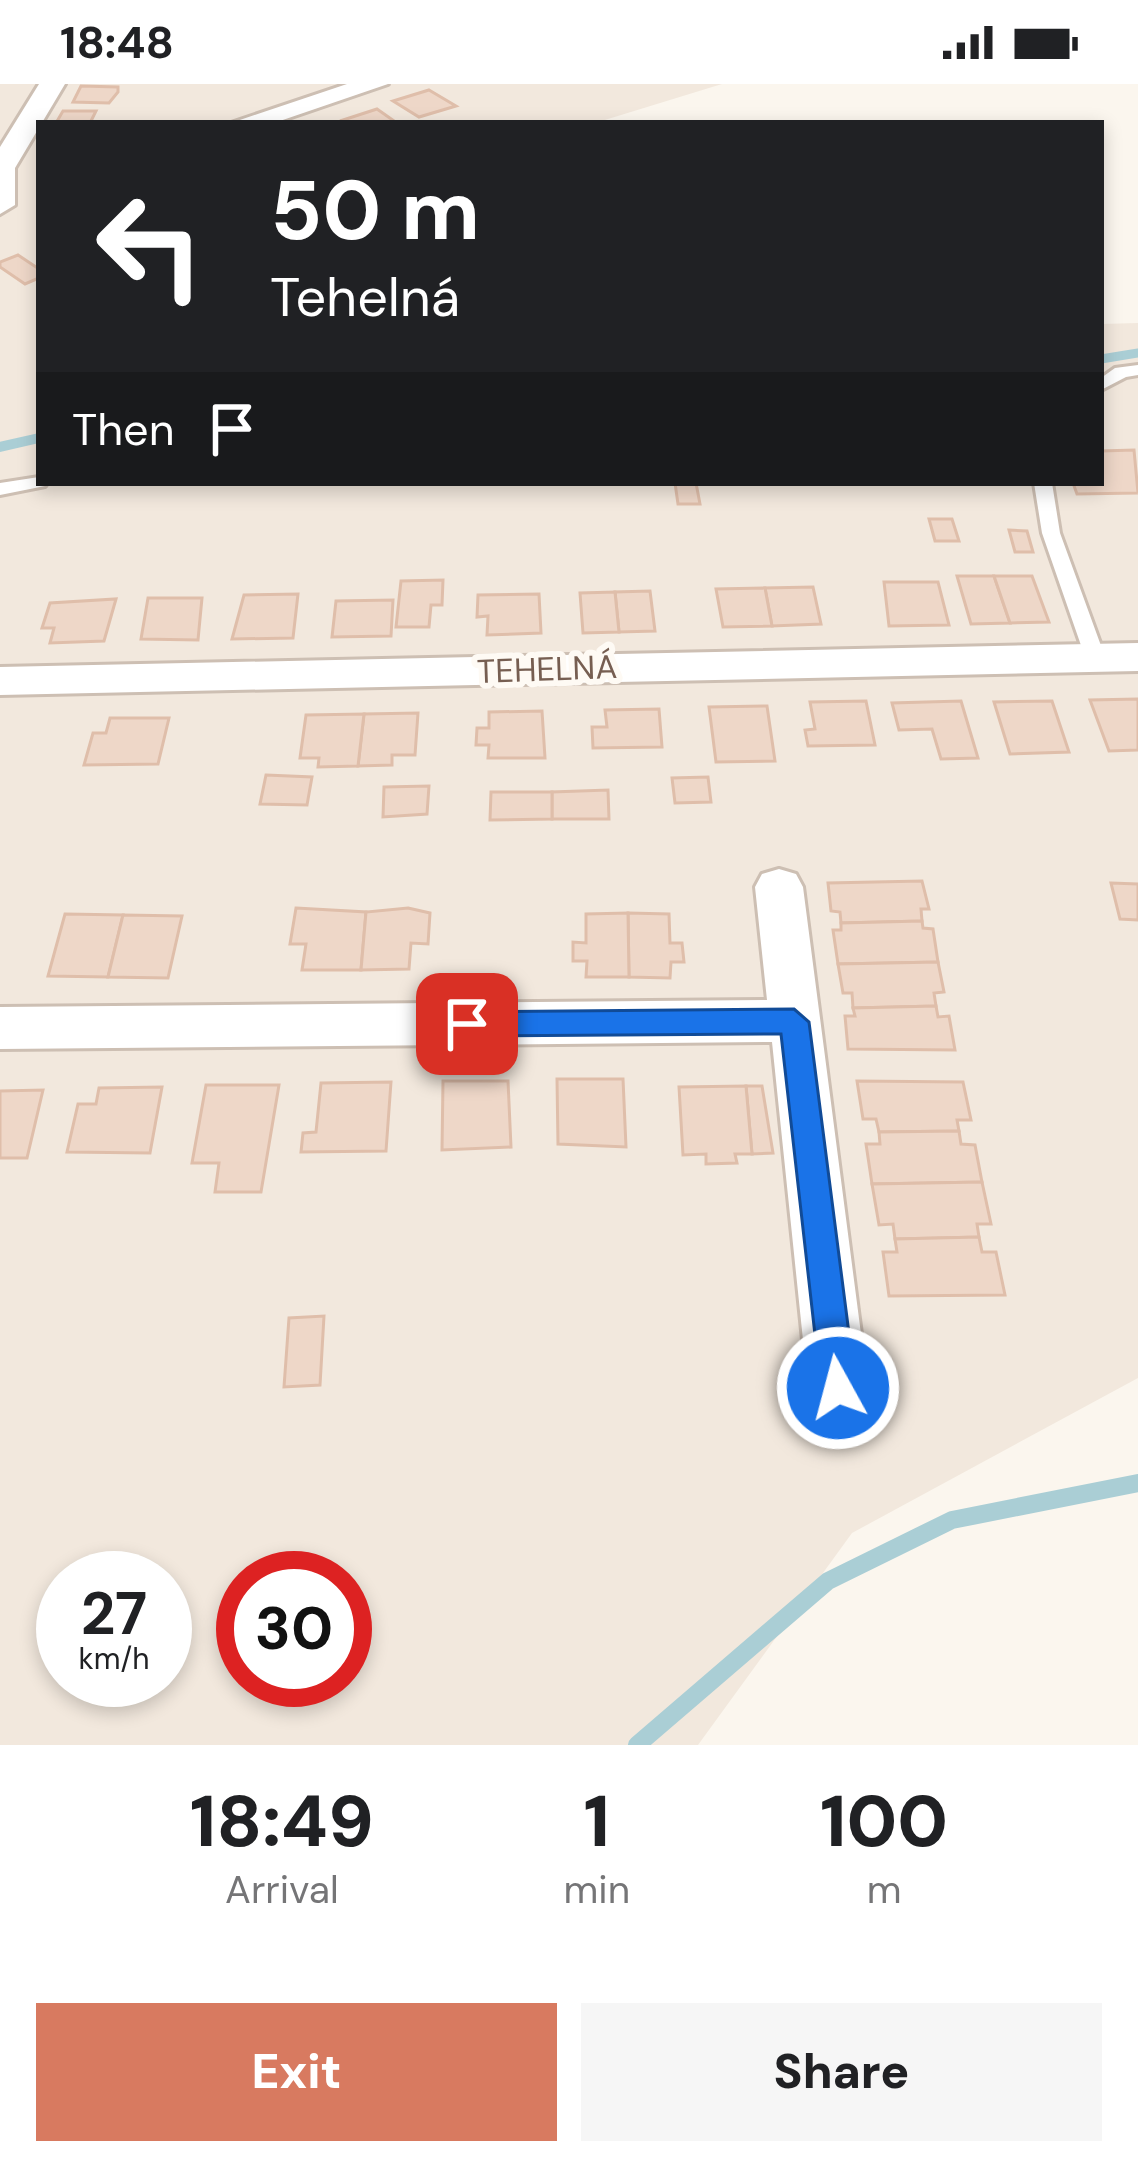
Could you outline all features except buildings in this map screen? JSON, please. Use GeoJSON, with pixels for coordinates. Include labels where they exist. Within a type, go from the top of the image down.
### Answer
{"type":"FeatureCollection","features":[{"type":"Feature","properties":{"kind":"street"},"geometry":{"type":"LineString","coordinates":[[36,193],[0,205],[1,168],[52,84]]}},
{"type":"Feature","properties":{"kind":"street"},"geometry":{"type":"LineString","coordinates":[[255,120],[375,84]]}},
{"type":"Feature","properties":{"kind":"street","name":"TEHELNÁ"},"geometry":{"type":"LineString","coordinates":[[0,681],[1138,656]]}},
{"type":"Feature","properties":{"kind":"street"},"geometry":{"type":"LineString","coordinates":[[779,887],[838,1388]]}},
{"type":"Feature","properties":{"kind":"street"},"geometry":{"type":"LineString","coordinates":[[0,1028],[794,1022]]}},
{"type":"Feature","properties":{"kind":"lane"},"geometry":{"type":"LineString","coordinates":[[1104,383],[1120,372],[1138,370]]}},
{"type":"Feature","properties":{"kind":"lane"},"geometry":{"type":"LineString","coordinates":[[0,489],[36,483]]}},
{"type":"Feature","properties":{"kind":"lane"},"geometry":{"type":"LineString","coordinates":[[1044,486],[1052,532],[1094,654]]}},
{"type":"Feature","properties":{"kind":"shaded area"},"geometry":{"type":"Polygon","coordinates":[[[0,84],[722,84],[605,120],[36,120],[36,486],[1104,486],[1104,324],[1138,323],[1138,1378],[852,1533],[698,1745],[0,1745],[0,84]]]}},
{"type":"Feature","properties":{"kind":"waterway"},"geometry":{"type":"LineString","coordinates":[[1104,359],[1138,353]]}},
{"type":"Feature","properties":{"kind":"waterway"},"geometry":{"type":"LineString","coordinates":[[0,447],[36,439]]}},
{"type":"Feature","properties":{"kind":"waterway"},"geometry":{"type":"LineString","coordinates":[[637,1745],[828,1581],[952,1520],[1138,1483]]}},
{"type":"Feature","properties":{"kind":"route"},"geometry":{"type":"LineString","coordinates":[[467,1024],[794,1022],[838,1388]]}}]}
